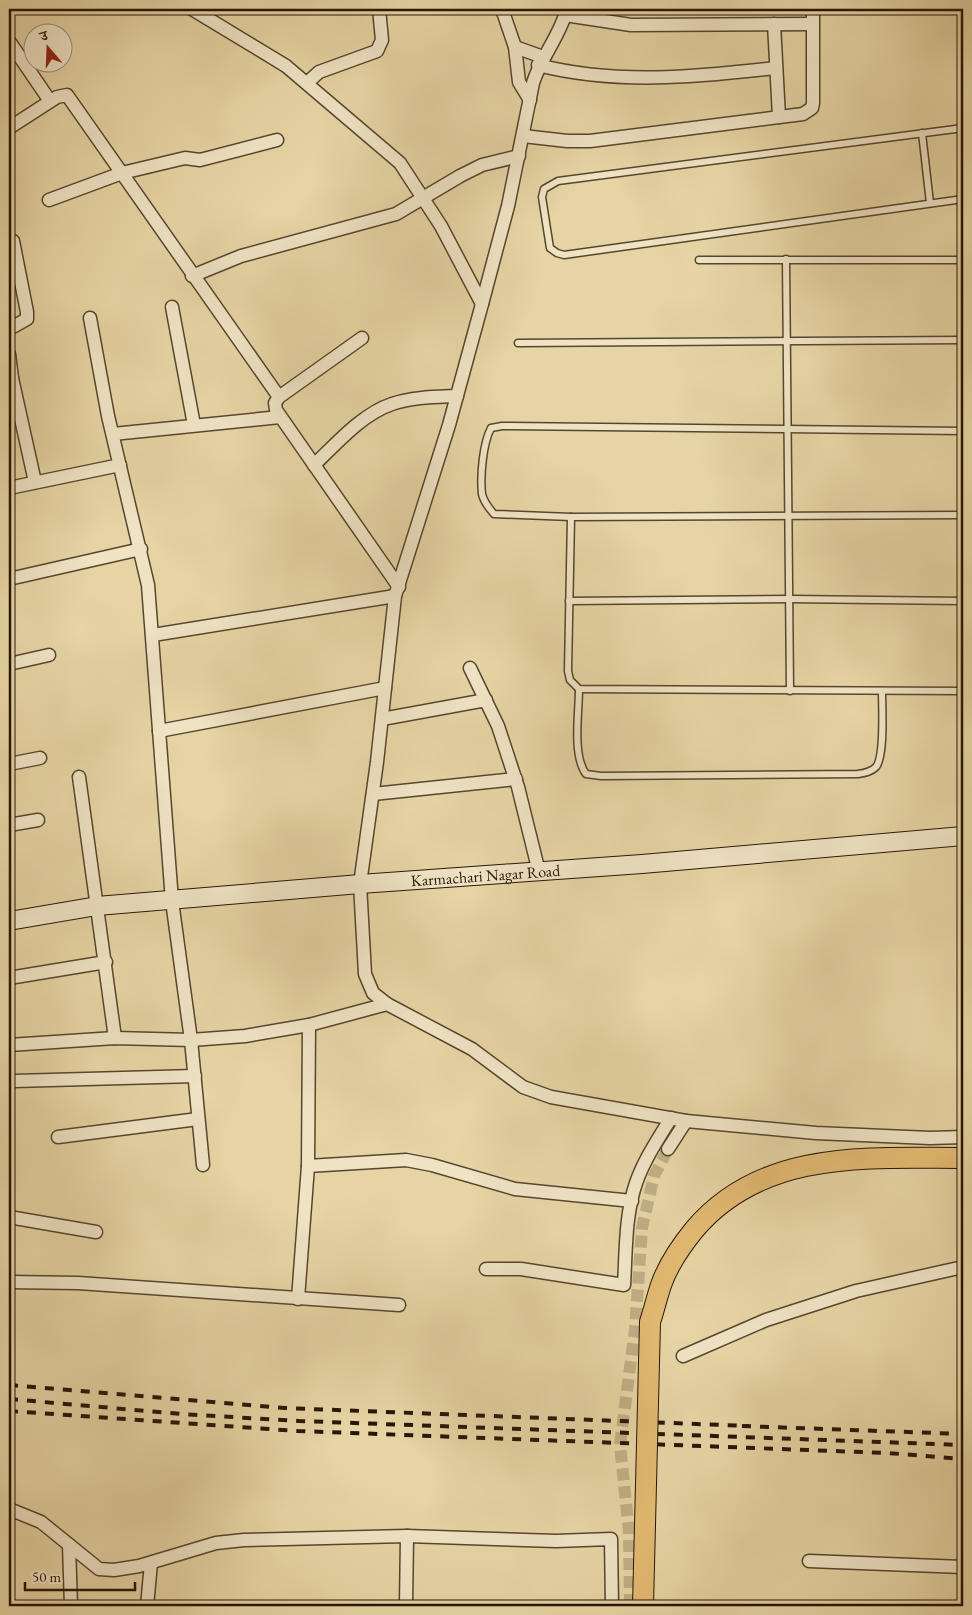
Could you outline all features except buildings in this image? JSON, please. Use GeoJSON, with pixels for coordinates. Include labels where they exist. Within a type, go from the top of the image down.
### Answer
{"type":"FeatureCollection","features":[{"type":"Feature","properties":{"kind":"main road"},"geometry":{"type":"LineString","coordinates":[[643,1606],[647,1526],[650,1322],[661,1284],[680,1247],[702,1221],[731,1196],[754,1182],[801,1165],[862,1158],[963,1158]]}},
{"type":"Feature","properties":{"kind":"street"},"geometry":{"type":"LineString","coordinates":[[192,9],[286,66],[400,163],[424,198],[482,304]]}},
{"type":"Feature","properties":{"kind":"street"},"geometry":{"type":"LineString","coordinates":[[307,84],[319,72],[377,51],[382,40],[379,9]]}},
{"type":"Feature","properties":{"kind":"street"},"geometry":{"type":"LineString","coordinates":[[502,9],[515,47],[519,82],[530,100]]}},
{"type":"Feature","properties":{"kind":"street"},"geometry":{"type":"LineString","coordinates":[[523,136],[567,141],[590,141],[803,114],[812,108],[811,24],[813,9]]}},
{"type":"Feature","properties":{"kind":"street"},"geometry":{"type":"LineString","coordinates":[[811,24],[631,25],[566,12],[541,61],[482,304],[457,396],[397,592],[373,794],[360,884],[365,974],[373,993],[388,1004],[472,1049],[523,1087],[551,1097],[686,1121],[816,1132],[930,1138],[963,1137]]}},
{"type":"Feature","properties":{"kind":"street"},"geometry":{"type":"LineString","coordinates":[[774,24],[779,117]]}},
{"type":"Feature","properties":{"kind":"street"},"geometry":{"type":"LineString","coordinates":[[9,42],[50,101]]}},
{"type":"Feature","properties":{"kind":"street"},"geometry":{"type":"LineString","coordinates":[[515,47],[541,61],[582,74],[642,78],[685,77],[775,68]]}},
{"type":"Feature","properties":{"kind":"street"},"geometry":{"type":"LineString","coordinates":[[9,128],[50,101],[63,94],[68,95],[192,276],[279,397]]}},
{"type":"Feature","properties":{"kind":"street"},"geometry":{"type":"LineString","coordinates":[[49,200],[122,173],[185,158],[200,160],[277,140]]}},
{"type":"Feature","properties":{"kind":"street"},"geometry":{"type":"LineString","coordinates":[[192,276],[241,256],[396,214],[482,165],[519,156]]}},
{"type":"Feature","properties":{"kind":"street"},"geometry":{"type":"LineString","coordinates":[[9,329],[26,319],[27,312],[13,241]]}},
{"type":"Feature","properties":{"kind":"street"},"geometry":{"type":"LineString","coordinates":[[172,307],[194,426]]}},
{"type":"Feature","properties":{"kind":"street"},"geometry":{"type":"LineString","coordinates":[[90,318],[113,434],[148,585],[172,901],[191,1040],[203,1165]]}},
{"type":"Feature","properties":{"kind":"street"},"geometry":{"type":"LineString","coordinates":[[362,338],[279,397],[275,403],[280,417],[314,465],[397,592]]}},
{"type":"Feature","properties":{"kind":"street"},"geometry":{"type":"LineString","coordinates":[[9,354],[10,381],[35,482]]}},
{"type":"Feature","properties":{"kind":"street"},"geometry":{"type":"LineString","coordinates":[[314,465],[377,411],[392,404],[419,398],[457,396]]}},
{"type":"Feature","properties":{"kind":"street"},"geometry":{"type":"LineString","coordinates":[[113,434],[280,417]]}},
{"type":"Feature","properties":{"kind":"street"},"geometry":{"type":"LineString","coordinates":[[9,488],[120,465]]}},
{"type":"Feature","properties":{"kind":"street"},"geometry":{"type":"LineString","coordinates":[[9,578],[141,549]]}},
{"type":"Feature","properties":{"kind":"street"},"geometry":{"type":"LineString","coordinates":[[153,635],[397,592]]}},
{"type":"Feature","properties":{"kind":"street"},"geometry":{"type":"LineString","coordinates":[[9,664],[50,655]]}},
{"type":"Feature","properties":{"kind":"street"},"geometry":{"type":"LineString","coordinates":[[470,668],[498,726],[516,779],[539,872]]}},
{"type":"Feature","properties":{"kind":"street"},"geometry":{"type":"LineString","coordinates":[[159,731],[385,688]]}},
{"type":"Feature","properties":{"kind":"street"},"geometry":{"type":"LineString","coordinates":[[382,719],[486,700]]}},
{"type":"Feature","properties":{"kind":"street"},"geometry":{"type":"LineString","coordinates":[[9,764],[40,758]]}},
{"type":"Feature","properties":{"kind":"street"},"geometry":{"type":"LineString","coordinates":[[78,777],[106,962],[115,1038]]}},
{"type":"Feature","properties":{"kind":"street"},"geometry":{"type":"LineString","coordinates":[[373,794],[516,779]]}},
{"type":"Feature","properties":{"kind":"street"},"geometry":{"type":"LineString","coordinates":[[9,825],[38,820]]}},
{"type":"Feature","properties":{"kind":"street","name":"Karmachari Nagar Road"},"geometry":{"type":"LineString","coordinates":[[9,921],[97,906],[360,884],[539,872],[963,836]]}},
{"type":"Feature","properties":{"kind":"street"},"geometry":{"type":"LineString","coordinates":[[9,978],[106,962]]}},
{"type":"Feature","properties":{"kind":"street"},"geometry":{"type":"LineString","coordinates":[[9,1045],[115,1038],[191,1040],[245,1036],[309,1025],[388,1004]]}},
{"type":"Feature","properties":{"kind":"street"},"geometry":{"type":"LineString","coordinates":[[298,1299],[308,1166],[309,1025]]}},
{"type":"Feature","properties":{"kind":"street"},"geometry":{"type":"LineString","coordinates":[[14,1081],[195,1076]]}},
{"type":"Feature","properties":{"kind":"street"},"geometry":{"type":"LineString","coordinates":[[486,1269],[521,1269],[624,1286],[632,1201],[645,1163],[671,1118]]}},
{"type":"Feature","properties":{"kind":"street"},"geometry":{"type":"LineString","coordinates":[[58,1137],[198,1119]]}},
{"type":"Feature","properties":{"kind":"street"},"geometry":{"type":"LineString","coordinates":[[668,1149],[686,1121]]}},
{"type":"Feature","properties":{"kind":"street"},"geometry":{"type":"LineString","coordinates":[[308,1166],[406,1160],[432,1165],[515,1189],[632,1201]]}},
{"type":"Feature","properties":{"kind":"street"},"geometry":{"type":"LineString","coordinates":[[9,1217],[96,1232]]}},
{"type":"Feature","properties":{"kind":"street"},"geometry":{"type":"LineString","coordinates":[[683,1356],[766,1320],[847,1293],[963,1267]]}},
{"type":"Feature","properties":{"kind":"street"},"geometry":{"type":"LineString","coordinates":[[9,1282],[78,1283],[399,1305]]}},
{"type":"Feature","properties":{"kind":"street"},"geometry":{"type":"LineString","coordinates":[[9,1509],[41,1522],[99,1569],[114,1570],[151,1563],[216,1542],[407,1536],[556,1541],[611,1540],[612,1606]]}},
{"type":"Feature","properties":{"kind":"street"},"geometry":{"type":"LineString","coordinates":[[406,1606],[407,1536]]}},
{"type":"Feature","properties":{"kind":"street"},"geometry":{"type":"LineString","coordinates":[[69,1545],[71,1606]]}},
{"type":"Feature","properties":{"kind":"street"},"geometry":{"type":"LineString","coordinates":[[809,1561],[963,1566]]}},
{"type":"Feature","properties":{"kind":"street"},"geometry":{"type":"LineString","coordinates":[[147,1606],[151,1563]]}},
{"type":"Feature","properties":{"kind":"lane"},"geometry":{"type":"LineString","coordinates":[[963,128],[558,181],[544,189],[542,197],[550,248],[564,255],[963,199]]}},
{"type":"Feature","properties":{"kind":"lane"},"geometry":{"type":"LineString","coordinates":[[922,133],[930,203]]}},
{"type":"Feature","properties":{"kind":"lane"},"geometry":{"type":"LineString","coordinates":[[786,259],[790,691]]}},
{"type":"Feature","properties":{"kind":"lane"},"geometry":{"type":"LineString","coordinates":[[699,260],[963,260]]}},
{"type":"Feature","properties":{"kind":"lane"},"geometry":{"type":"LineString","coordinates":[[518,343],[963,340]]}},
{"type":"Feature","properties":{"kind":"lane"},"geometry":{"type":"LineString","coordinates":[[963,431],[514,425],[491,428],[484,440],[482,494],[486,505],[494,514],[571,517],[963,515]]}},
{"type":"Feature","properties":{"kind":"lane"},"geometry":{"type":"LineString","coordinates":[[571,517],[568,671],[570,680],[579,690],[578,756],[581,767],[586,774],[601,776],[858,774],[869,772],[878,766],[881,754],[882,691]]}},
{"type":"Feature","properties":{"kind":"lane"},"geometry":{"type":"LineString","coordinates":[[569,601],[790,599],[963,601]]}},
{"type":"Feature","properties":{"kind":"lane"},"geometry":{"type":"LineString","coordinates":[[579,690],[963,691]]}},
{"type":"Feature","properties":{"kind":"tunnel"},"geometry":{"type":"LineString","coordinates":[[630,1606],[629,1532],[620,1445],[635,1329],[642,1228],[654,1176],[668,1149]]}},
{"type":"Feature","properties":{"kind":"railway"},"geometry":{"type":"LineString","coordinates":[[9,1385],[285,1408],[748,1426]]}},
{"type":"Feature","properties":{"kind":"railway"},"geometry":{"type":"LineString","coordinates":[[9,1399],[181,1414],[299,1421],[963,1445]]}},
{"type":"Feature","properties":{"kind":"railway"},"geometry":{"type":"LineString","coordinates":[[9,1411],[298,1431],[888,1453],[963,1459]]}},
{"type":"Feature","properties":{"kind":"railway"},"geometry":{"type":"LineString","coordinates":[[742,1426],[963,1434]]}}]}
